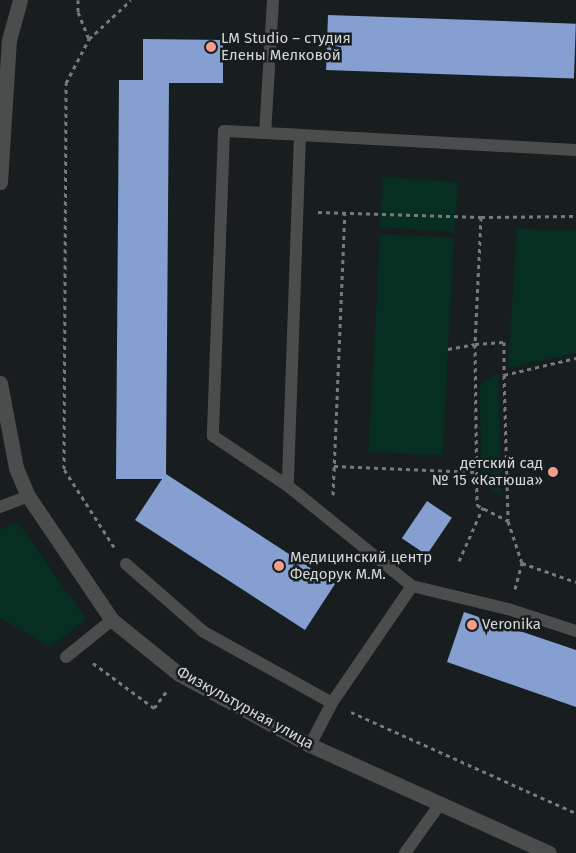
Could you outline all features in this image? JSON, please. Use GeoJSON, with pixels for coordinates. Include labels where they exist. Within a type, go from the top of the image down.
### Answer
{"type":"FeatureCollection","features":[{"type":"Feature","properties":{"kind":"street"},"geometry":{"type":"LineString","coordinates":[[0,182],[9,40],[20,0]]}},
{"type":"Feature","properties":{"kind":"street","name":"Физкультурная улица"},"geometry":{"type":"LineString","coordinates":[[0,383],[16,468],[28,496],[112,620],[179,674],[310,745],[549,853]]}},
{"type":"Feature","properties":{"kind":"lane"},"geometry":{"type":"LineString","coordinates":[[265,133],[273,0]]}},
{"type":"Feature","properties":{"kind":"lane"},"geometry":{"type":"LineString","coordinates":[[576,150],[224,131],[213,436],[332,518],[412,586],[508,609],[576,631]]}},
{"type":"Feature","properties":{"kind":"lane"},"geometry":{"type":"LineString","coordinates":[[288,486],[300,135]]}},
{"type":"Feature","properties":{"kind":"lane"},"geometry":{"type":"LineString","coordinates":[[0,507],[28,496]]}},
{"type":"Feature","properties":{"kind":"lane"},"geometry":{"type":"LineString","coordinates":[[126,564],[204,632],[332,704]]}},
{"type":"Feature","properties":{"kind":"lane"},"geometry":{"type":"LineString","coordinates":[[310,745],[332,704],[412,586]]}},
{"type":"Feature","properties":{"kind":"lane"},"geometry":{"type":"LineString","coordinates":[[66,657],[112,620]]}},
{"type":"Feature","properties":{"kind":"lane"},"geometry":{"type":"LineString","coordinates":[[405,853],[440,804]]}},
{"type":"Feature","properties":{"kind":"path"},"geometry":{"type":"LineString","coordinates":[[78,0],[78,12],[89,39]]}},
{"type":"Feature","properties":{"kind":"path"},"geometry":{"type":"LineString","coordinates":[[126,564],[64,470],[66,83],[89,39],[131,0]]}},
{"type":"Feature","properties":{"kind":"path"},"geometry":{"type":"LineString","coordinates":[[332,518],[345,214],[481,217],[576,216]]}},
{"type":"Feature","properties":{"kind":"path"},"geometry":{"type":"LineString","coordinates":[[481,217],[475,344],[477,504],[508,521]]}},
{"type":"Feature","properties":{"kind":"path"},"geometry":{"type":"LineString","coordinates":[[448,350],[475,344],[504,342],[508,521],[522,563],[508,609]]}},
{"type":"Feature","properties":{"kind":"path"},"geometry":{"type":"LineString","coordinates":[[504,375],[576,358]]}},
{"type":"Feature","properties":{"kind":"path"},"geometry":{"type":"LineString","coordinates":[[334,466],[476,472]]}},
{"type":"Feature","properties":{"kind":"path"},"geometry":{"type":"LineString","coordinates":[[460,561],[483,507]]}},
{"type":"Feature","properties":{"kind":"path"},"geometry":{"type":"LineString","coordinates":[[522,563],[576,582]]}},
{"type":"Feature","properties":{"kind":"path"},"geometry":{"type":"LineString","coordinates":[[332,704],[576,813]]}},
{"type":"Feature","properties":{"kind":"green space"},"geometry":{"type":"Polygon","coordinates":[[[383,177],[458,182],[454,232],[380,227],[383,177]]]}},
{"type":"Feature","properties":{"kind":"green space"},"geometry":{"type":"Polygon","coordinates":[[[517,229],[576,230],[576,353],[508,368],[517,229]]]}},
{"type":"Feature","properties":{"kind":"green space"},"geometry":{"type":"Polygon","coordinates":[[[380,234],[454,238],[442,456],[369,452],[380,234]]]}},
{"type":"Feature","properties":{"kind":"green space"},"geometry":{"type":"Polygon","coordinates":[[[498,372],[501,495],[481,483],[480,386],[498,372]]]}},
{"type":"Feature","properties":{"kind":"green space"},"geometry":{"type":"Polygon","coordinates":[[[18,523],[86,619],[51,647],[0,618],[0,529],[18,523]]]}},
{"type":"Feature","properties":{"kind":"building"},"geometry":{"type":"Polygon","coordinates":[[[328,15],[576,24],[574,79],[326,70],[328,15]]]}},
{"type":"Feature","properties":{"kind":"building"},"geometry":{"type":"Polygon","coordinates":[[[143,39],[223,40],[223,83],[169,83],[166,474],[335,584],[305,630],[135,520],[162,479],[116,479],[119,80],[143,80],[143,39]]]}},
{"type":"Feature","properties":{"kind":"building"},"geometry":{"type":"Polygon","coordinates":[[[427,501],[452,518],[427,555],[402,538],[427,501]]]}},
{"type":"Feature","properties":{"kind":"building"},"geometry":{"type":"Polygon","coordinates":[[[464,612],[576,650],[576,707],[447,662],[464,612]]]}},
{"type":"Feature","properties":{"kind":"place","name":"LM Studio – студия Елены Мелковой"},"geometry":{"type":"Point","coordinates":[211,47]}},
{"type":"Feature","properties":{"kind":"place","name":"детский сад № 15 «Катюша»"},"geometry":{"type":"Point","coordinates":[553,472]}},
{"type":"Feature","properties":{"kind":"place","name":"Медицинский центр Федорук М.М."},"geometry":{"type":"Point","coordinates":[279,566]}},
{"type":"Feature","properties":{"kind":"place","name":"Veronika"},"geometry":{"type":"Point","coordinates":[472,625]}}]}
